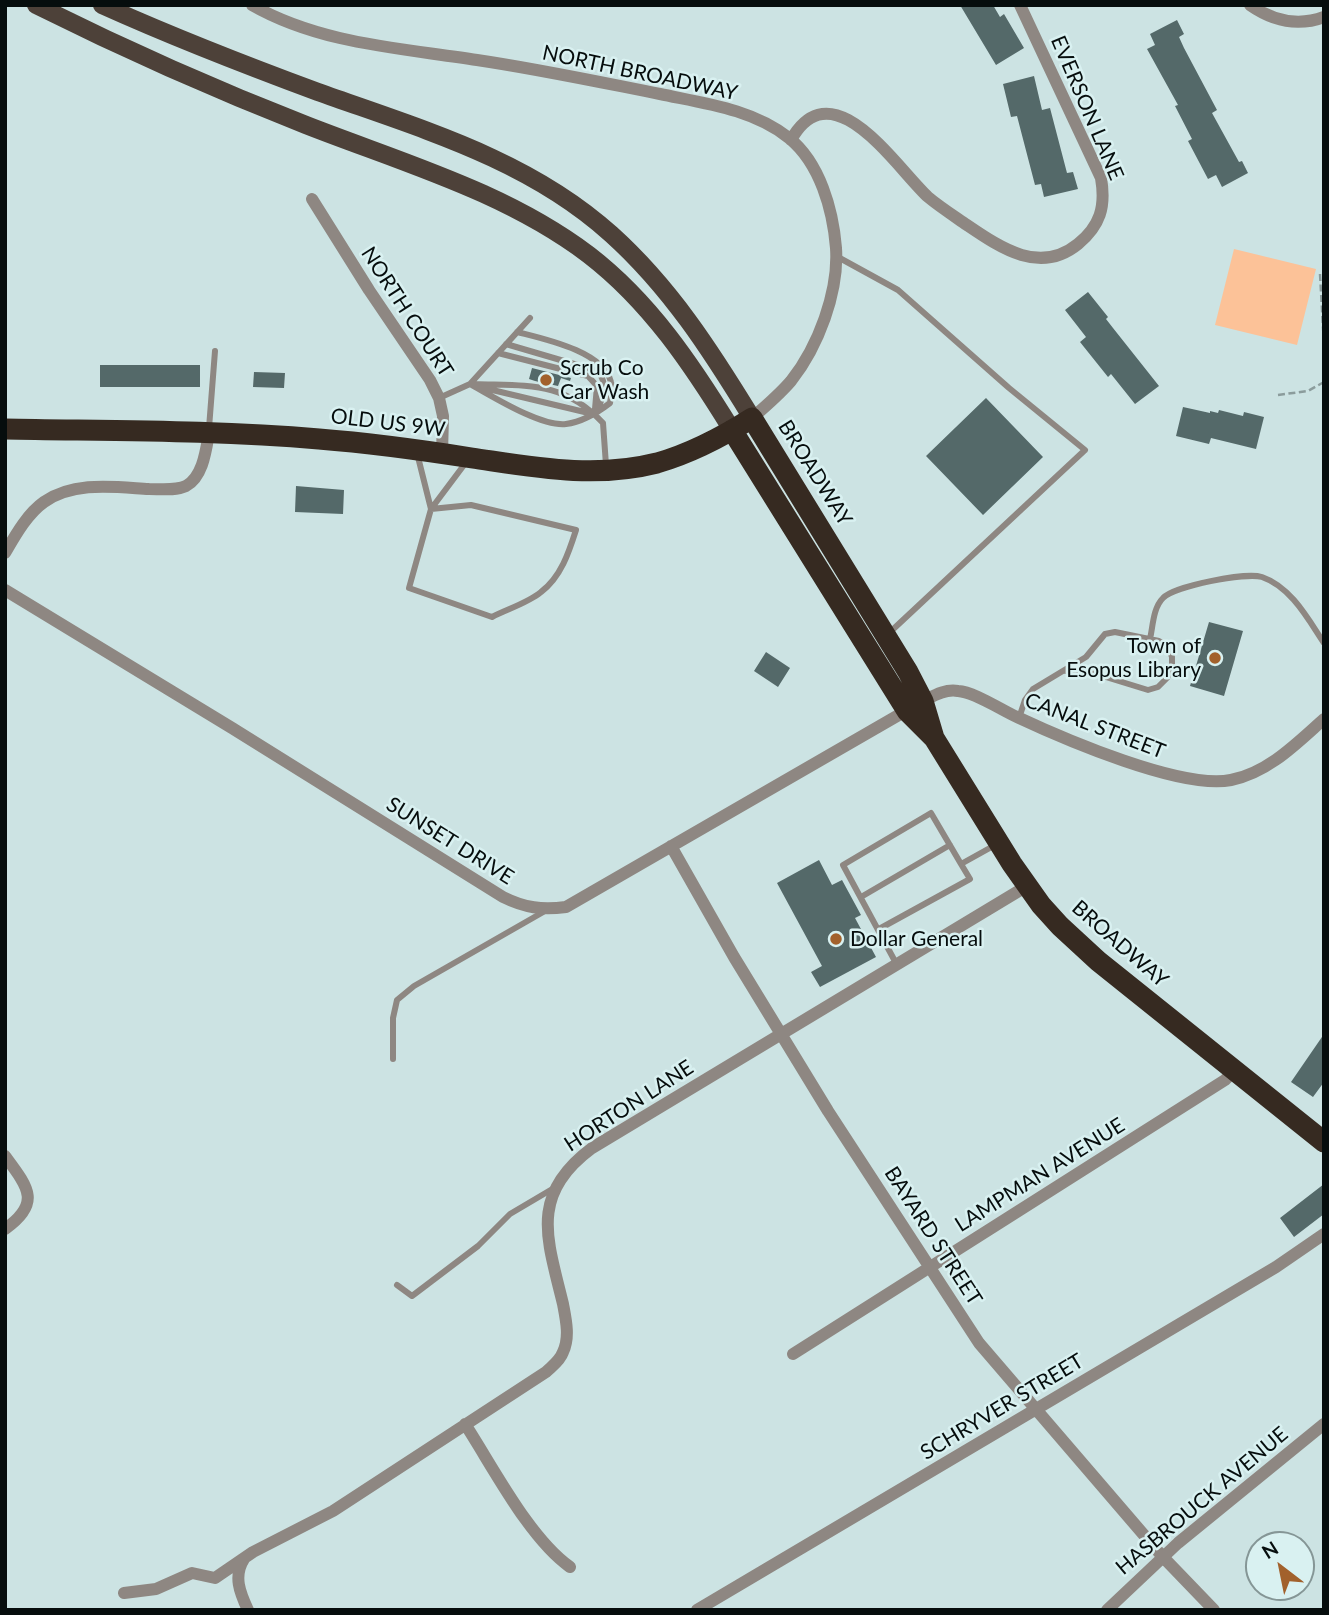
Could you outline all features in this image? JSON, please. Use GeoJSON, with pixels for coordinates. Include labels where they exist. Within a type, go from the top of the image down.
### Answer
{"type":"FeatureCollection","features":[{"type":"Feature","properties":{"kind":"highway","name":"OLD US 9W"},"geometry":{"type":"LineString","coordinates":[[5,429],[209,433],[320,439],[543,469],[607,470],[656,463],[678,456],[706,445],[752,418]]}},
{"type":"Feature","properties":{"kind":"highway","name":"BROADWAY"},"geometry":{"type":"LineString","coordinates":[[752,418],[887,636],[915,706]]}},
{"type":"Feature","properties":{"kind":"highway","name":"BROADWAY"},"geometry":{"type":"LineString","coordinates":[[732,430],[915,706],[998,843],[1027,886],[1060,926],[1098,961],[1324,1142]]}},
{"type":"Feature","properties":{"kind":"main road"},"geometry":{"type":"LineString","coordinates":[[36,5],[180,73],[460,184],[539,222],[590,256],[647,309],[680,351],[732,430]]}},
{"type":"Feature","properties":{"kind":"main road"},"geometry":{"type":"LineString","coordinates":[[102,5],[251,67],[473,148],[546,185],[610,233],[666,290],[692,324],[752,418]]}},
{"type":"Feature","properties":{"kind":"street","name":"NORTH BROADWAY"},"geometry":{"type":"LineString","coordinates":[[252,5],[277,19],[331,37],[495,63],[723,108],[762,122],[791,140],[805,155],[825,197],[833,224],[836,256],[830,297],[822,324],[808,354],[790,382],[752,418]]}},
{"type":"Feature","properties":{"kind":"street","name":"EVERSON LANE"},"geometry":{"type":"LineString","coordinates":[[791,140],[800,123],[816,114],[846,118],[868,133],[929,198],[998,246],[1027,258],[1048,259],[1070,250],[1090,235],[1096,226],[1104,196],[1101,178],[1020,5]]}},
{"type":"Feature","properties":{"kind":"street"},"geometry":{"type":"LineString","coordinates":[[1250,5],[1290,23],[1324,17]]}},
{"type":"Feature","properties":{"kind":"street","name":"NORTH COURT"},"geometry":{"type":"LineString","coordinates":[[312,199],[430,380],[439,398],[443,428],[442,454]]}},
{"type":"Feature","properties":{"kind":"street"},"geometry":{"type":"LineString","coordinates":[[5,553],[26,521],[43,503],[60,493],[80,488],[171,489],[187,485],[199,472],[209,433]]}},
{"type":"Feature","properties":{"kind":"street","name":"SUNSET DRIVE"},"geometry":{"type":"LineString","coordinates":[[5,590],[503,897],[522,906],[547,910]]}},
{"type":"Feature","properties":{"kind":"street","name":"CANAL STREET"},"geometry":{"type":"LineString","coordinates":[[915,706],[948,690],[962,691],[1097,751],[1164,773],[1211,781],[1232,780],[1260,769],[1292,749],[1324,719]]}},
{"type":"Feature","properties":{"kind":"street"},"geometry":{"type":"LineString","coordinates":[[547,910],[566,907],[915,706]]}},
{"type":"Feature","properties":{"kind":"street","name":"BAYARD STREET"},"geometry":{"type":"LineString","coordinates":[[671,846],[782,1034],[929,1268],[979,1342],[1162,1556],[1214,1610]]}},
{"type":"Feature","properties":{"kind":"street","name":"HORTON LANE"},"geometry":{"type":"LineString","coordinates":[[124,1594],[156,1589],[192,1573],[215,1578],[244,1559],[333,1511],[545,1372],[563,1353],[567,1328],[548,1233],[549,1209],[555,1187],[569,1166],[592,1148],[1027,886]]}},
{"type":"Feature","properties":{"kind":"street","name":"LAMPMAN AVENUE"},"geometry":{"type":"LineString","coordinates":[[793,1354],[1225,1080],[1235,1070]]}},
{"type":"Feature","properties":{"kind":"street"},"geometry":{"type":"LineString","coordinates":[[5,1156],[27,1191],[28,1204],[19,1219],[5,1229]]}},
{"type":"Feature","properties":{"kind":"street","name":"SCHRYVER STREET"},"geometry":{"type":"LineString","coordinates":[[697,1610],[1276,1267],[1324,1234]]}},
{"type":"Feature","properties":{"kind":"street"},"geometry":{"type":"LineString","coordinates":[[465,1423],[538,1537],[556,1557],[570,1567]]}},
{"type":"Feature","properties":{"kind":"street","name":"HASBROUCK AVENUE"},"geometry":{"type":"LineString","coordinates":[[1107,1610],[1162,1556],[1324,1424]]}},
{"type":"Feature","properties":{"kind":"street"},"geometry":{"type":"LineString","coordinates":[[244,1559],[239,1566],[238,1589],[248,1610]]}},
{"type":"Feature","properties":{"kind":"lane"},"geometry":{"type":"LineString","coordinates":[[836,256],[898,290],[1009,388],[1085,450],[887,636]]}},
{"type":"Feature","properties":{"kind":"lane"},"geometry":{"type":"LineString","coordinates":[[439,398],[470,384],[530,318]]}},
{"type":"Feature","properties":{"kind":"lane"},"geometry":{"type":"LineString","coordinates":[[470,384],[524,414],[564,425],[595,414],[610,403],[612,384],[605,369],[593,358],[517,332]]}},
{"type":"Feature","properties":{"kind":"lane"},"geometry":{"type":"LineString","coordinates":[[506,344],[598,372],[603,378],[605,391],[595,414]]}},
{"type":"Feature","properties":{"kind":"lane"},"geometry":{"type":"LineString","coordinates":[[209,433],[215,351]]}},
{"type":"Feature","properties":{"kind":"lane"},"geometry":{"type":"LineString","coordinates":[[498,353],[588,376],[597,386],[595,414]]}},
{"type":"Feature","properties":{"kind":"lane"},"geometry":{"type":"LineString","coordinates":[[470,384],[595,414]]}},
{"type":"Feature","properties":{"kind":"lane"},"geometry":{"type":"LineString","coordinates":[[470,384],[533,386],[572,396],[603,423],[607,470]]}},
{"type":"Feature","properties":{"kind":"lane"},"geometry":{"type":"LineString","coordinates":[[417,451],[431,509]]}},
{"type":"Feature","properties":{"kind":"lane"},"geometry":{"type":"LineString","coordinates":[[431,509],[471,505],[576,530],[568,556],[557,573],[541,592],[492,617],[410,588],[431,509],[469,457]]}},
{"type":"Feature","properties":{"kind":"lane"},"geometry":{"type":"LineString","coordinates":[[1150,639],[1155,613],[1165,596],[1177,589],[1244,576],[1259,576],[1283,590],[1294,601],[1324,643]]}},
{"type":"Feature","properties":{"kind":"lane"},"geometry":{"type":"LineString","coordinates":[[1019,718],[1033,690],[1086,657],[1105,634],[1115,632],[1150,639],[1168,646],[1172,657],[1172,667],[1167,678],[1158,687],[1148,690],[1096,674],[1066,671]]}},
{"type":"Feature","properties":{"kind":"lane"},"geometry":{"type":"LineString","coordinates":[[878,929],[970,878],[931,813],[843,865],[897,964]]}},
{"type":"Feature","properties":{"kind":"lane"},"geometry":{"type":"LineString","coordinates":[[961,864],[998,843]]}},
{"type":"Feature","properties":{"kind":"lane"},"geometry":{"type":"LineString","coordinates":[[861,897],[950,845]]}},
{"type":"Feature","properties":{"kind":"lane"},"geometry":{"type":"LineString","coordinates":[[393,1059],[393,1018],[397,1000],[414,986],[547,910]]}},
{"type":"Feature","properties":{"kind":"lane"},"geometry":{"type":"LineString","coordinates":[[397,1285],[412,1296],[478,1246],[510,1214],[555,1187]]}},
{"type":"Feature","properties":{"kind":"path"},"geometry":{"type":"LineString","coordinates":[[1320,274],[1324,345]]}},
{"type":"Feature","properties":{"kind":"path"},"geometry":{"type":"LineString","coordinates":[[1278,395],[1308,391],[1324,383]]}},
{"type":"Feature","properties":{"kind":"shaded area"},"geometry":{"type":"Polygon","coordinates":[[[1234,249],[1316,269],[1297,345],[1215,325],[1234,249]]]}},
{"type":"Feature","properties":{"kind":"building"},"geometry":{"type":"Polygon","coordinates":[[[960,5],[993,5],[1000,17],[1004,14],[1024,48],[996,65],[960,5]]]}},
{"type":"Feature","properties":{"kind":"building"},"geometry":{"type":"Polygon","coordinates":[[[1177,20],[1184,34],[1179,37],[1217,110],[1212,113],[1248,173],[1222,187],[1216,175],[1208,179],[1188,141],[1192,139],[1175,106],[1178,105],[1147,49],[1155,45],[1150,34],[1177,20]]]}},
{"type":"Feature","properties":{"kind":"building"},"geometry":{"type":"Polygon","coordinates":[[[1034,76],[1042,110],[1050,108],[1067,173],[1073,172],[1078,189],[1044,197],[1041,184],[1035,185],[1017,116],[1011,117],[1003,84],[1034,76]]]}},
{"type":"Feature","properties":{"kind":"building"},"geometry":{"type":"Polygon","coordinates":[[[1088,292],[1159,386],[1135,404],[1111,374],[1108,377],[1080,342],[1086,337],[1065,310],[1088,292]]]}},
{"type":"Feature","properties":{"kind":"building"},"geometry":{"type":"Polygon","coordinates":[[[100,365],[200,365],[200,387],[100,387],[100,365]]]}},
{"type":"Feature","properties":{"kind":"building"},"geometry":{"type":"Polygon","coordinates":[[[532,368],[571,378],[570,381],[561,378],[558,386],[535,381],[529,379],[532,368]]]}},
{"type":"Feature","properties":{"kind":"building"},"geometry":{"type":"Polygon","coordinates":[[[254,372],[285,373],[284,388],[253,387],[254,372]]]}},
{"type":"Feature","properties":{"kind":"building"},"geometry":{"type":"Polygon","coordinates":[[[986,398],[1043,457],[983,515],[926,456],[986,398]]]}},
{"type":"Feature","properties":{"kind":"building"},"geometry":{"type":"Polygon","coordinates":[[[1183,407],[1210,413],[1218,413],[1219,410],[1243,416],[1244,412],[1264,417],[1256,449],[1211,438],[1209,444],[1176,436],[1183,407]]]}},
{"type":"Feature","properties":{"kind":"building"},"geometry":{"type":"Polygon","coordinates":[[[296,486],[344,490],[343,514],[295,512],[296,486]]]}},
{"type":"Feature","properties":{"kind":"building","name":"Town of Esopus Library"},"geometry":{"type":"Polygon","coordinates":[[[1209,622],[1243,631],[1224,696],[1190,686],[1209,622]]]}},
{"type":"Feature","properties":{"kind":"building"},"geometry":{"type":"Polygon","coordinates":[[[766,652],[790,668],[778,687],[754,671],[766,652]]]}},
{"type":"Feature","properties":{"kind":"building"},"geometry":{"type":"Polygon","coordinates":[[[819,860],[832,885],[842,880],[861,915],[855,918],[876,957],[820,987],[811,972],[822,966],[777,883],[819,860]]]}},
{"type":"Feature","properties":{"kind":"building"},"geometry":{"type":"Polygon","coordinates":[[[1324,1034],[1324,1082],[1313,1097],[1291,1082],[1324,1034]]]}},
{"type":"Feature","properties":{"kind":"building"},"geometry":{"type":"Polygon","coordinates":[[[1324,1184],[1324,1214],[1294,1237],[1280,1218],[1324,1184]]]}},
{"type":"Feature","properties":{"kind":"place","name":"Scrub Co Car Wash"},"geometry":{"type":"Point","coordinates":[546,380]}},
{"type":"Feature","properties":{"kind":"place","name":"Town of Esopus Library"},"geometry":{"type":"Point","coordinates":[1215,658]}},
{"type":"Feature","properties":{"kind":"place","name":"Dollar General"},"geometry":{"type":"Point","coordinates":[836,939]}}]}
